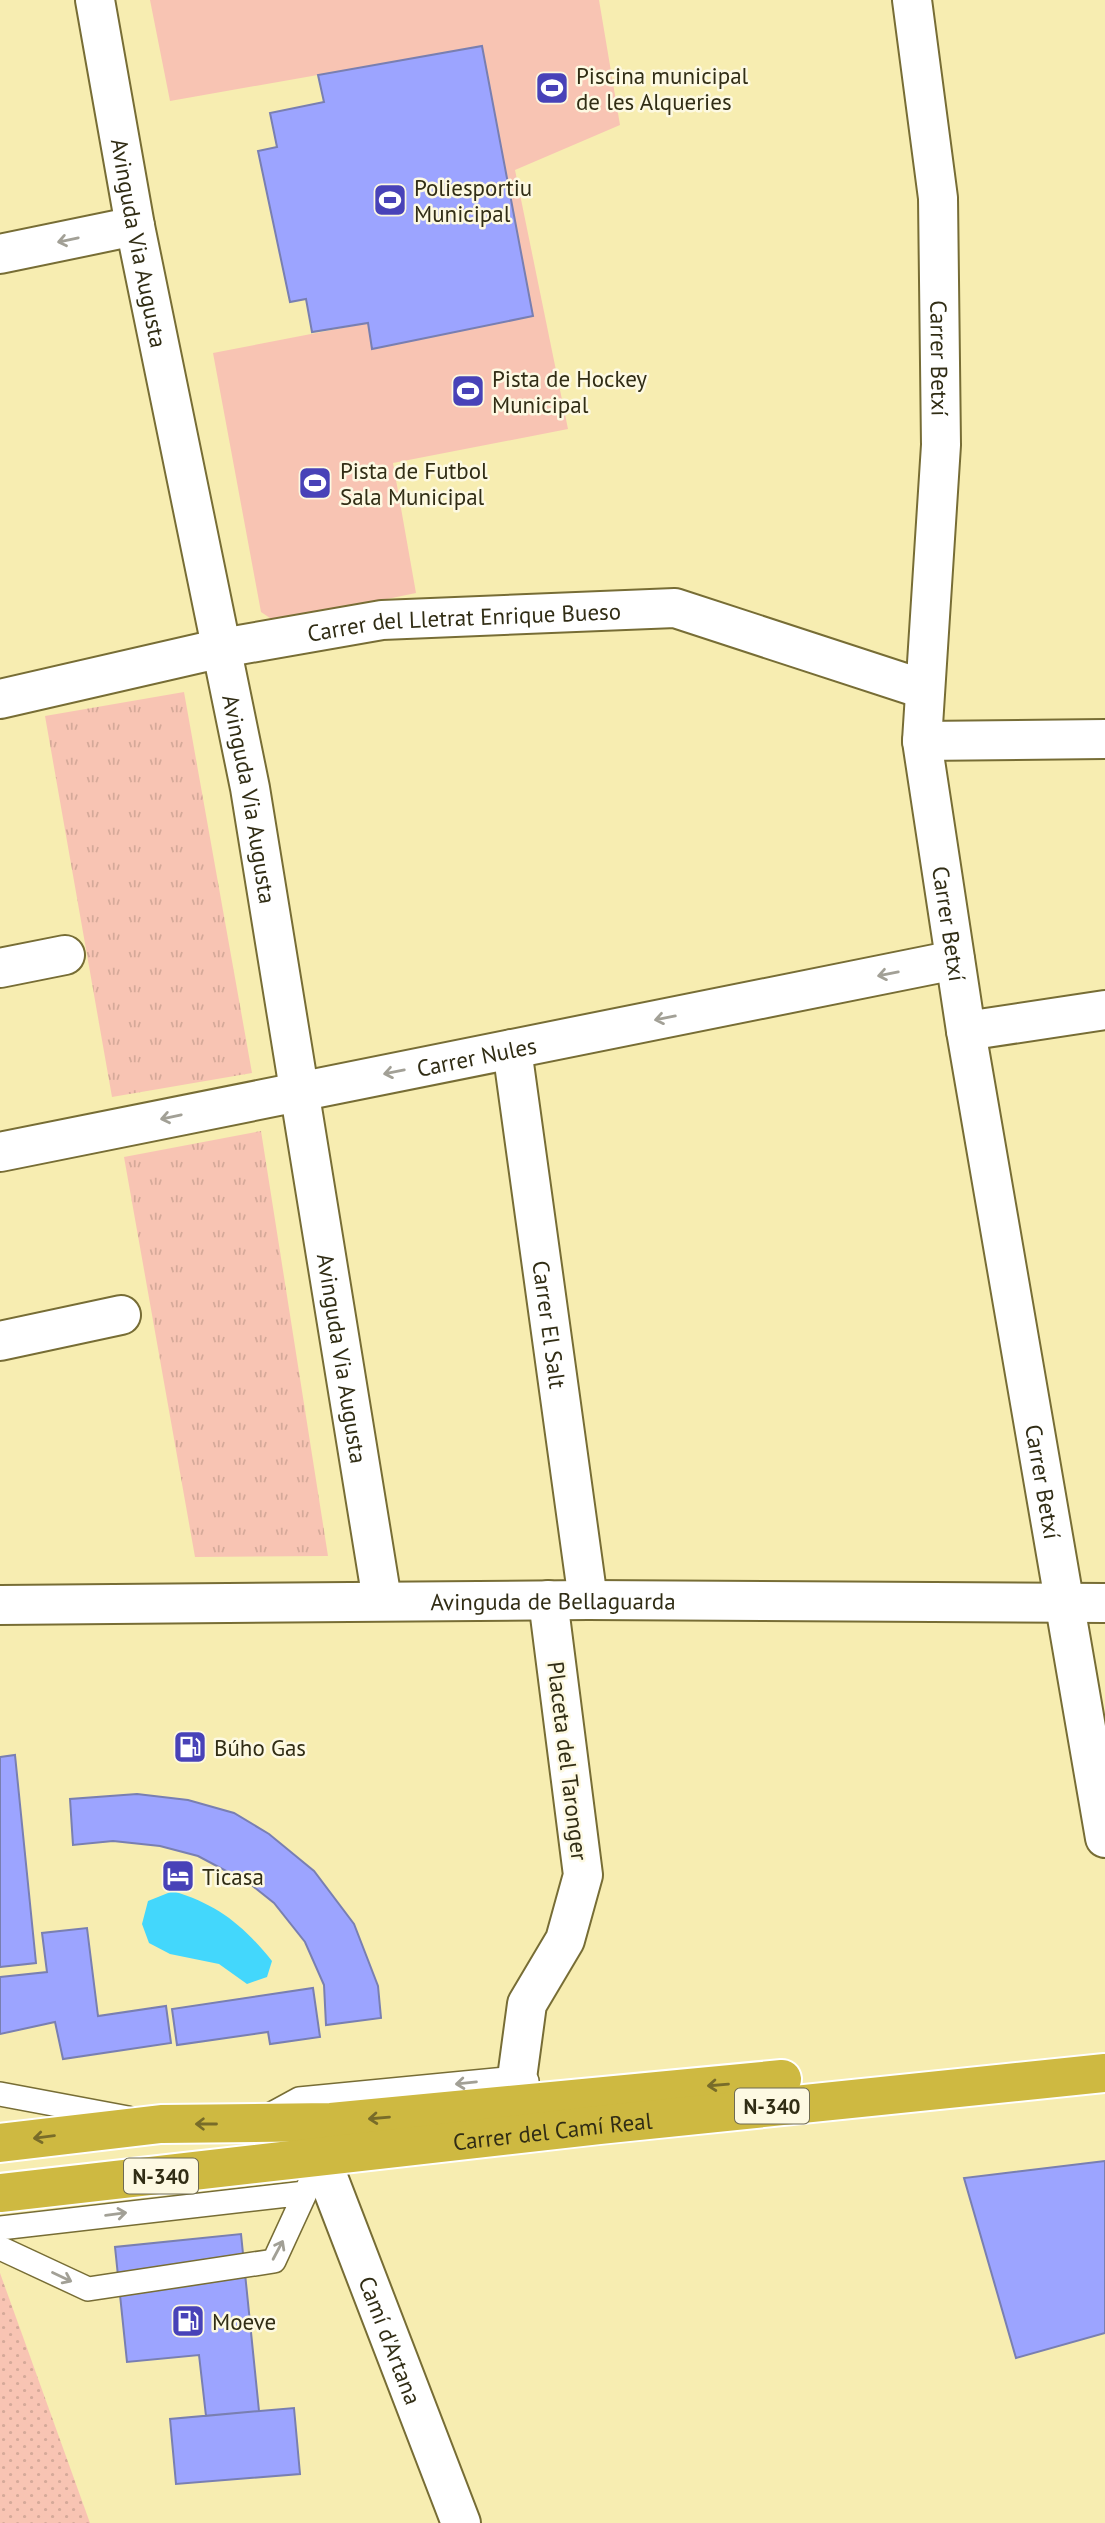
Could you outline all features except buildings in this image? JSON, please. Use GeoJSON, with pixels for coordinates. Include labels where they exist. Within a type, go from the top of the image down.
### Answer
{"type":"FeatureCollection","features":[{"type":"Feature","properties":{"kind":"highway"},"geometry":{"type":"LineString","coordinates":[[0,2143],[161,2124],[331,2122],[841,2073],[883,2073],[944,2088]]}},
{"type":"Feature","properties":{"kind":"highway","name":"Carrer del Camí Real"},"geometry":{"type":"LineString","coordinates":[[0,2193],[944,2088],[1105,2073]]}},
{"type":"Feature","properties":{"kind":"street","name":"Avinguda Via Augusta"},"geometry":{"type":"LineString","coordinates":[[95,0],[135,226],[250,788],[382,1600]]}},
{"type":"Feature","properties":{"kind":"street","name":"Carrer Betxí"},"geometry":{"type":"LineString","coordinates":[[912,0],[938,198],[941,444],[923,689],[922,741],[966,1031],[1105,1838]]}},
{"type":"Feature","properties":{"kind":"street"},"geometry":{"type":"LineString","coordinates":[[0,254],[135,226]]}},
{"type":"Feature","properties":{"kind":"street","name":"Carrer del Lletrat Enrique Bueso"},"geometry":{"type":"LineString","coordinates":[[0,699],[222,648],[382,620],[675,608],[923,689]]}},
{"type":"Feature","properties":{"kind":"street"},"geometry":{"type":"LineString","coordinates":[[922,741],[1105,739]]}},
{"type":"Feature","properties":{"kind":"street"},"geometry":{"type":"LineString","coordinates":[[0,968],[65,954]]}},
{"type":"Feature","properties":{"kind":"street","name":"Carrer Nules"},"geometry":{"type":"LineString","coordinates":[[0,1153],[301,1090],[955,960]]}},
{"type":"Feature","properties":{"kind":"street"},"geometry":{"type":"LineString","coordinates":[[966,1031],[1105,1010]]}},
{"type":"Feature","properties":{"kind":"street","name":"Carrer El Salt"},"geometry":{"type":"LineString","coordinates":[[512,1049],[588,1600]]}},
{"type":"Feature","properties":{"kind":"street"},"geometry":{"type":"LineString","coordinates":[[0,1341],[121,1315]]}},
{"type":"Feature","properties":{"kind":"street","name":"Avinguda de Bellaguarda"},"geometry":{"type":"LineString","coordinates":[[0,1605],[382,1600],[1063,1605],[1105,1603]]}},
{"type":"Feature","properties":{"kind":"street","name":"Placeta del Taronger"},"geometry":{"type":"LineString","coordinates":[[517,2078],[527,2004],[565,1940],[583,1875],[548,1600]]}},
{"type":"Feature","properties":{"kind":"street","name":"Camí d'Artana"},"geometry":{"type":"LineString","coordinates":[[321,2159],[461,2523]]}},
{"type":"Feature","properties":{"kind":"lane"},"geometry":{"type":"LineString","coordinates":[[251,2124],[299,2099],[517,2078],[580,2097]]}},
{"type":"Feature","properties":{"kind":"lane"},"geometry":{"type":"LineString","coordinates":[[0,2094],[161,2124]]}},
{"type":"Feature","properties":{"kind":"lane"},"geometry":{"type":"LineString","coordinates":[[0,2248],[88,2288],[274,2260],[321,2159]]}},
{"type":"Feature","properties":{"kind":"lane"},"geometry":{"type":"LineString","coordinates":[[0,2228],[305,2193]]}},
{"type":"Feature","properties":{"kind":"green space"},"geometry":{"type":"Polygon","coordinates":[[[150,0],[599,0],[620,125],[515,170],[568,429],[393,463],[416,593],[276,622],[261,612],[213,353],[368,323],[373,349],[533,316],[482,46],[170,101],[150,0]]]}},
{"type":"Feature","properties":{"kind":"green space"},"geometry":{"type":"Polygon","coordinates":[[[184,692],[252,1073],[112,1097],[45,716],[184,692]]]}},
{"type":"Feature","properties":{"kind":"green space"},"geometry":{"type":"Polygon","coordinates":[[[261,1131],[328,1556],[195,1557],[124,1157],[261,1131]]]}},
{"type":"Feature","properties":{"kind":"green space"},"geometry":{"type":"Polygon","coordinates":[[[0,2273],[90,2523],[0,2523],[0,2273]]]}},
{"type":"Feature","properties":{"kind":"water"},"geometry":{"type":"Polygon","coordinates":[[[173,1891],[228,1917],[250,1936],[272,1961],[267,1977],[247,1984],[219,1964],[170,1954],[149,1943],[142,1924],[148,1901],[173,1891]]]}},
{"type":"Feature","properties":{"kind":"place","name":"Piscina municipal de les Alqueries"},"geometry":{"type":"Point","coordinates":[552,88]}},
{"type":"Feature","properties":{"kind":"place","name":"Poliesportiu Municipal"},"geometry":{"type":"Point","coordinates":[390,200]}},
{"type":"Feature","properties":{"kind":"place","name":"Pista de Hockey Municipal"},"geometry":{"type":"Point","coordinates":[468,391]}},
{"type":"Feature","properties":{"kind":"place","name":"Pista de Futbol Sala Municipal"},"geometry":{"type":"Point","coordinates":[315,483]}},
{"type":"Feature","properties":{"kind":"place","name":"Búho Gas"},"geometry":{"type":"Point","coordinates":[190,1747]}},
{"type":"Feature","properties":{"kind":"place","name":"Ticasa"},"geometry":{"type":"Point","coordinates":[178,1876]}},
{"type":"Feature","properties":{"kind":"place","name":"Moeve"},"geometry":{"type":"Point","coordinates":[188,2321]}}]}
